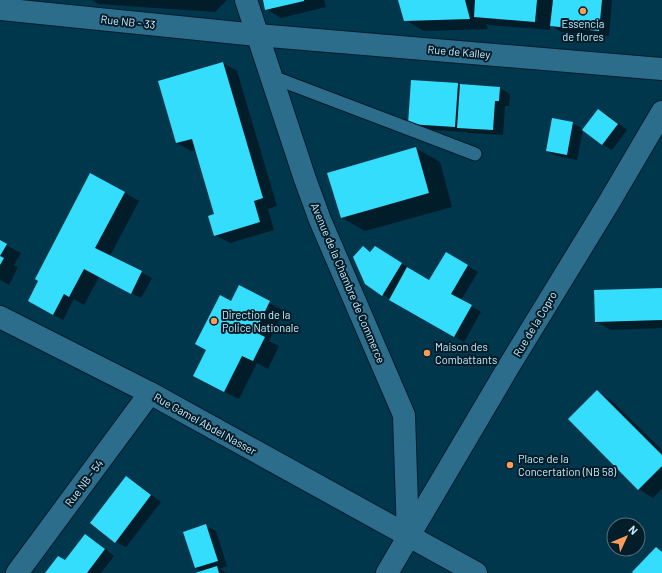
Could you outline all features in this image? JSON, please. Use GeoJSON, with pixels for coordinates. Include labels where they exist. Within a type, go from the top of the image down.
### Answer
{"type":"FeatureCollection","features":[{"type":"Feature","properties":{"kind":"street","name":"Avenue de la Chambre de Commerce"},"geometry":{"type":"LineString","coordinates":[[246,0],[270,76],[320,220],[404,415],[408,536]]}},
{"type":"Feature","properties":{"kind":"street","name":"Rue NB - 33"},"geometry":{"type":"LineString","coordinates":[[0,10],[257,35]]}},
{"type":"Feature","properties":{"kind":"street","name":"Rue de Kalley"},"geometry":{"type":"LineString","coordinates":[[257,35],[662,69]]}},
{"type":"Feature","properties":{"kind":"street","name":"Rue de la Copro"},"geometry":{"type":"LineString","coordinates":[[386,573],[662,112]]}},
{"type":"Feature","properties":{"kind":"street","name":"Rue Gamel Abdel Nasser"},"geometry":{"type":"LineString","coordinates":[[0,317],[150,393],[476,573]]}},
{"type":"Feature","properties":{"kind":"street","name":"Rue NB - 54"},"geometry":{"type":"LineString","coordinates":[[17,573],[150,393]]}},
{"type":"Feature","properties":{"kind":"lane"},"geometry":{"type":"LineString","coordinates":[[270,76],[475,154]]}},
{"type":"Feature","properties":{"kind":"building"},"geometry":{"type":"Polygon","coordinates":[[[263,0],[304,0],[304,1],[265,10],[263,0]]]}},
{"type":"Feature","properties":{"kind":"building"},"geometry":{"type":"Polygon","coordinates":[[[398,0],[465,0],[470,19],[404,21],[398,0]]]}},
{"type":"Feature","properties":{"kind":"building"},"geometry":{"type":"Polygon","coordinates":[[[475,0],[537,0],[535,22],[474,17],[475,0]]]}},
{"type":"Feature","properties":{"kind":"building"},"geometry":{"type":"Polygon","coordinates":[[[553,0],[602,0],[599,31],[550,26],[553,0]]]}},
{"type":"Feature","properties":{"kind":"building"},"geometry":{"type":"Polygon","coordinates":[[[223,62],[263,198],[254,201],[260,222],[214,236],[208,216],[214,214],[192,139],[176,143],[158,81],[223,62]]]}},
{"type":"Feature","properties":{"kind":"building"},"geometry":{"type":"Polygon","coordinates":[[[411,80],[458,83],[455,127],[408,124],[411,80]]]}},
{"type":"Feature","properties":{"kind":"building"},"geometry":{"type":"Polygon","coordinates":[[[460,84],[500,87],[499,101],[495,101],[493,130],[457,128],[460,84]]]}},
{"type":"Feature","properties":{"kind":"building"},"geometry":{"type":"Polygon","coordinates":[[[598,109],[618,124],[602,145],[582,130],[598,109]]]}},
{"type":"Feature","properties":{"kind":"building"},"geometry":{"type":"Polygon","coordinates":[[[552,118],[573,122],[567,155],[546,151],[552,118]]]}},
{"type":"Feature","properties":{"kind":"building"},"geometry":{"type":"Polygon","coordinates":[[[416,147],[429,193],[341,218],[327,173],[416,147]]]}},
{"type":"Feature","properties":{"kind":"building"},"geometry":{"type":"Polygon","coordinates":[[[90,173],[125,192],[95,248],[142,271],[131,294],[84,269],[69,297],[64,294],[53,315],[28,301],[38,281],[35,279],[90,173]]]}},
{"type":"Feature","properties":{"kind":"building"},"geometry":{"type":"Polygon","coordinates":[[[0,240],[7,244],[0,256],[0,240]]]}},
{"type":"Feature","properties":{"kind":"building"},"geometry":{"type":"Polygon","coordinates":[[[363,246],[370,252],[375,246],[402,263],[382,296],[365,284],[353,257],[363,246]]]}},
{"type":"Feature","properties":{"kind":"building"},"geometry":{"type":"Polygon","coordinates":[[[446,252],[468,265],[451,294],[472,305],[454,337],[389,300],[407,267],[429,280],[446,252]]]}},
{"type":"Feature","properties":{"kind":"building"},"geometry":{"type":"Polygon","coordinates":[[[0,256],[4,258],[0,265],[0,256]]]}},
{"type":"Feature","properties":{"kind":"building"},"geometry":{"type":"Polygon","coordinates":[[[239,285],[270,301],[255,332],[265,337],[253,361],[242,356],[224,392],[193,376],[206,350],[195,344],[220,295],[231,301],[239,285]]]}},
{"type":"Feature","properties":{"kind":"building"},"geometry":{"type":"Polygon","coordinates":[[[662,288],[662,320],[595,322],[594,290],[662,288]]]}},
{"type":"Feature","properties":{"kind":"building"},"geometry":{"type":"Polygon","coordinates":[[[597,390],[662,455],[662,466],[638,490],[568,419],[597,390]]]}},
{"type":"Feature","properties":{"kind":"building"},"geometry":{"type":"Polygon","coordinates":[[[126,476],[151,495],[115,543],[90,523],[126,476]]]}},
{"type":"Feature","properties":{"kind":"building"},"geometry":{"type":"Polygon","coordinates":[[[206,524],[218,561],[195,568],[183,532],[206,524]]]}},
{"type":"Feature","properties":{"kind":"building"},"geometry":{"type":"Polygon","coordinates":[[[85,534],[105,549],[87,573],[45,573],[58,556],[65,560],[85,534]]]}},
{"type":"Feature","properties":{"kind":"building"},"geometry":{"type":"Polygon","coordinates":[[[656,547],[662,552],[662,573],[633,573],[632,572],[656,547]]]}},
{"type":"Feature","properties":{"kind":"building"},"geometry":{"type":"Polygon","coordinates":[[[217,566],[219,573],[195,573],[217,566]]]}},
{"type":"Feature","properties":{"kind":"place","name":"Essencia de flores"},"geometry":{"type":"Point","coordinates":[583,11]}},
{"type":"Feature","properties":{"kind":"place","name":"Direction de la Police Nationale"},"geometry":{"type":"Point","coordinates":[214,321]}},
{"type":"Feature","properties":{"kind":"place","name":"Maison des Combattants"},"geometry":{"type":"Point","coordinates":[427,353]}},
{"type":"Feature","properties":{"kind":"place","name":"Place de la Concertation (NB 58)"},"geometry":{"type":"Point","coordinates":[510,465]}}]}
